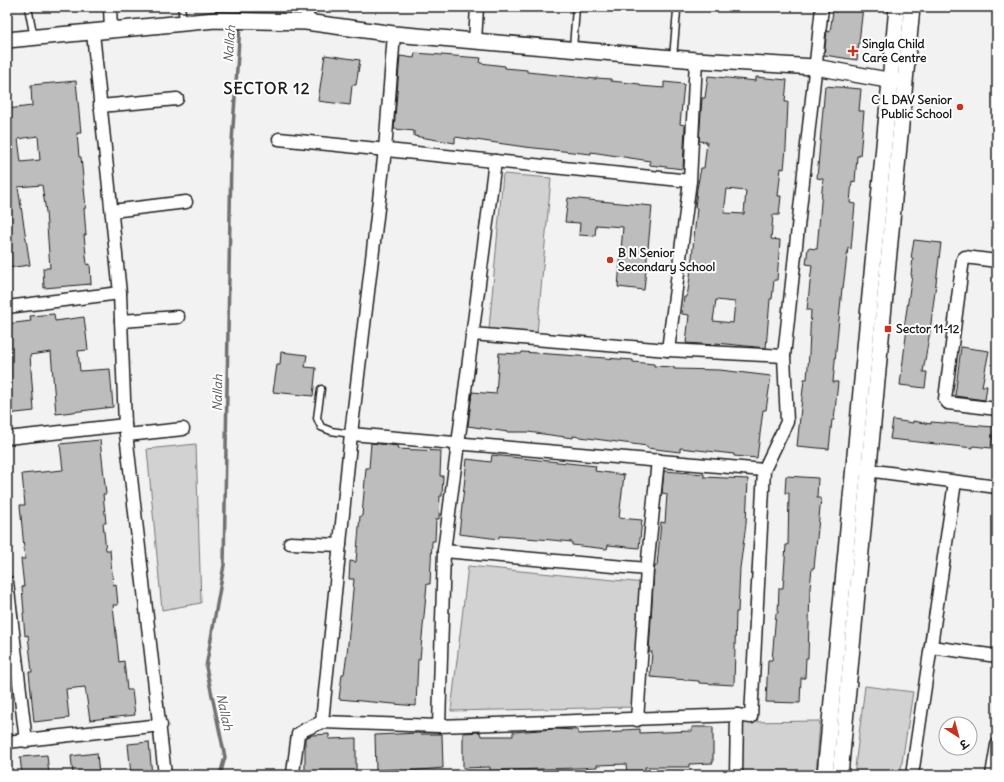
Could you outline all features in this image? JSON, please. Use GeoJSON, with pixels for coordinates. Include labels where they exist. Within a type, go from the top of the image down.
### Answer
{"type":"FeatureCollection","features":[{"type":"Feature","properties":{"kind":"street"},"geometry":{"type":"LineString","coordinates":[[110,7],[111,30]]}},
{"type":"Feature","properties":{"kind":"street"},"geometry":{"type":"LineString","coordinates":[[306,22],[308,7]]}},
{"type":"Feature","properties":{"kind":"street"},"geometry":{"type":"LineString","coordinates":[[474,42],[477,7]]}},
{"type":"Feature","properties":{"kind":"street"},"geometry":{"type":"LineString","coordinates":[[293,773],[298,734],[322,722],[439,726],[737,716],[751,717],[764,470],[787,422],[784,356],[822,7]]}},
{"type":"Feature","properties":{"kind":"street"},"geometry":{"type":"LineString","coordinates":[[840,775],[861,469],[897,82],[897,7]]}},
{"type":"Feature","properties":{"kind":"street"},"geometry":{"type":"LineString","coordinates":[[897,82],[912,7]]}},
{"type":"Feature","properties":{"kind":"street"},"geometry":{"type":"LineString","coordinates":[[7,40],[93,33],[215,20],[306,22],[394,34],[474,42],[696,60],[815,67],[897,82]]}},
{"type":"Feature","properties":{"kind":"street"},"geometry":{"type":"LineString","coordinates":[[93,33],[120,293],[126,430],[161,725],[165,775]]}},
{"type":"Feature","properties":{"kind":"street"},"geometry":{"type":"LineString","coordinates":[[322,722],[351,434],[385,150],[394,34]]}},
{"type":"Feature","properties":{"kind":"street"},"geometry":{"type":"LineString","coordinates":[[668,350],[690,181],[696,60]]}},
{"type":"Feature","properties":{"kind":"street"},"geometry":{"type":"LineString","coordinates":[[100,106],[177,99]]}},
{"type":"Feature","properties":{"kind":"street"},"geometry":{"type":"LineString","coordinates":[[279,139],[690,181]]}},
{"type":"Feature","properties":{"kind":"street"},"geometry":{"type":"LineString","coordinates":[[439,726],[444,551],[495,161]]}},
{"type":"Feature","properties":{"kind":"street"},"geometry":{"type":"LineString","coordinates":[[112,211],[186,202]]}},
{"type":"Feature","properties":{"kind":"street"},"geometry":{"type":"LineString","coordinates":[[997,261],[965,257],[963,259],[945,399],[948,403],[997,409]]}},
{"type":"Feature","properties":{"kind":"street"},"geometry":{"type":"LineString","coordinates":[[7,308],[120,293]]}},
{"type":"Feature","properties":{"kind":"street"},"geometry":{"type":"LineString","coordinates":[[121,320],[178,317]]}},
{"type":"Feature","properties":{"kind":"street"},"geometry":{"type":"LineString","coordinates":[[472,334],[668,350],[784,356]]}},
{"type":"Feature","properties":{"kind":"street"},"geometry":{"type":"LineString","coordinates":[[7,438],[126,430],[183,428]]}},
{"type":"Feature","properties":{"kind":"street"},"geometry":{"type":"LineString","coordinates":[[351,434],[458,445],[658,460],[764,470]]}},
{"type":"Feature","properties":{"kind":"street"},"geometry":{"type":"LineString","coordinates":[[637,720],[647,569],[658,460]]}},
{"type":"Feature","properties":{"kind":"street"},"geometry":{"type":"LineString","coordinates":[[861,469],[997,487]]}},
{"type":"Feature","properties":{"kind":"street"},"geometry":{"type":"LineString","coordinates":[[825,775],[861,469]]}},
{"type":"Feature","properties":{"kind":"street"},"geometry":{"type":"LineString","coordinates":[[912,775],[955,482]]}},
{"type":"Feature","properties":{"kind":"street"},"geometry":{"type":"LineString","coordinates":[[290,543],[340,545]]}},
{"type":"Feature","properties":{"kind":"street"},"geometry":{"type":"LineString","coordinates":[[444,551],[647,569]]}},
{"type":"Feature","properties":{"kind":"street"},"geometry":{"type":"LineString","coordinates":[[7,582],[8,605],[26,740]]}},
{"type":"Feature","properties":{"kind":"street"},"geometry":{"type":"LineString","coordinates":[[931,647],[997,656]]}},
{"type":"Feature","properties":{"kind":"street"},"geometry":{"type":"LineString","coordinates":[[736,775],[737,716]]}},
{"type":"Feature","properties":{"kind":"street"},"geometry":{"type":"LineString","coordinates":[[7,742],[161,725]]}},
{"type":"Feature","properties":{"kind":"street"},"geometry":{"type":"LineString","coordinates":[[992,775],[997,745]]}},
{"type":"Feature","properties":{"kind":"lane"},"geometry":{"type":"LineString","coordinates":[[28,7],[34,38]]}},
{"type":"Feature","properties":{"kind":"lane"},"geometry":{"type":"LineString","coordinates":[[181,7],[184,23]]}},
{"type":"Feature","properties":{"kind":"lane"},"geometry":{"type":"LineString","coordinates":[[573,50],[576,7]]}},
{"type":"Feature","properties":{"kind":"lane"},"geometry":{"type":"LineString","coordinates":[[673,58],[676,7]]}},
{"type":"Feature","properties":{"kind":"lane"},"geometry":{"type":"LineString","coordinates":[[321,389],[317,418],[321,427],[331,431],[351,434]]}},
{"type":"Feature","properties":{"kind":"shaded area"},"geometry":{"type":"Polygon","coordinates":[[[503,174],[551,178],[537,333],[489,329],[503,174]]]}},
{"type":"Feature","properties":{"kind":"shaded area"},"geometry":{"type":"Polygon","coordinates":[[[196,444],[201,603],[162,610],[147,449],[196,444]]]}},
{"type":"Feature","properties":{"kind":"shaded area"},"geometry":{"type":"Polygon","coordinates":[[[468,566],[645,583],[635,707],[451,711],[468,566]]]}},
{"type":"Feature","properties":{"kind":"shaded area"},"geometry":{"type":"Polygon","coordinates":[[[865,686],[913,692],[900,775],[854,775],[865,686]]]}},
{"type":"Feature","properties":{"kind":"shaded area"},"geometry":{"type":"Polygon","coordinates":[[[820,721],[816,775],[742,775],[743,722],[820,721]]]}},
{"type":"Feature","properties":{"kind":"building"},"geometry":{"type":"Polygon","coordinates":[[[837,7],[863,7],[857,60],[824,55],[827,31],[830,32],[833,11],[836,12],[837,7]]]}},
{"type":"Feature","properties":{"kind":"building"},"geometry":{"type":"Polygon","coordinates":[[[415,53],[481,58],[480,63],[505,66],[505,68],[527,70],[527,72],[596,79],[611,79],[611,81],[640,84],[640,86],[664,88],[664,82],[684,84],[680,124],[685,125],[683,169],[650,165],[650,161],[591,152],[591,154],[525,147],[455,137],[455,143],[414,136],[414,131],[394,129],[400,56],[414,58],[415,53]]]}},
{"type":"Feature","properties":{"kind":"building"},"geometry":{"type":"Polygon","coordinates":[[[325,55],[360,60],[356,85],[352,85],[350,105],[318,101],[325,55]]]}},
{"type":"Feature","properties":{"kind":"building"},"geometry":{"type":"Polygon","coordinates":[[[708,76],[756,81],[756,77],[787,80],[785,102],[788,102],[784,169],[781,168],[778,196],[781,196],[779,215],[773,215],[771,239],[780,240],[777,280],[774,280],[772,299],[770,299],[766,348],[716,343],[716,345],[686,343],[689,315],[682,314],[684,297],[687,297],[690,277],[697,208],[695,208],[697,189],[701,168],[704,168],[707,142],[699,141],[702,98],[705,98],[708,76]],[[727,189],[724,213],[744,214],[746,191],[727,189]],[[716,300],[713,321],[733,323],[735,302],[716,300]]]}},
{"type":"Feature","properties":{"kind":"building"},"geometry":{"type":"Polygon","coordinates":[[[76,81],[81,133],[77,133],[86,208],[84,208],[86,235],[84,235],[87,265],[90,264],[91,284],[44,288],[43,268],[50,268],[46,212],[42,185],[18,187],[30,265],[7,268],[7,109],[32,106],[31,85],[76,81]],[[38,136],[18,139],[21,162],[40,160],[38,136]]]}},
{"type":"Feature","properties":{"kind":"building"},"geometry":{"type":"Polygon","coordinates":[[[825,86],[861,89],[859,111],[864,111],[860,156],[857,156],[855,182],[852,181],[850,203],[855,204],[851,249],[848,248],[842,288],[833,382],[838,382],[829,449],[797,446],[804,379],[807,379],[809,354],[811,310],[807,310],[812,265],[806,264],[808,248],[817,249],[823,179],[817,178],[825,86]]]}},
{"type":"Feature","properties":{"kind":"building"},"geometry":{"type":"Polygon","coordinates":[[[568,198],[652,206],[644,290],[618,287],[623,227],[596,225],[595,236],[579,235],[580,223],[565,222],[568,198]]]}},
{"type":"Feature","properties":{"kind":"building"},"geometry":{"type":"Polygon","coordinates":[[[914,240],[941,243],[930,331],[923,372],[927,372],[925,388],[900,385],[907,328],[904,328],[912,275],[913,258],[911,258],[914,240]]]}},
{"type":"Feature","properties":{"kind":"building"},"geometry":{"type":"Polygon","coordinates":[[[54,314],[55,321],[84,317],[88,350],[78,351],[80,371],[110,369],[113,407],[56,414],[51,352],[30,355],[34,411],[7,414],[7,370],[9,370],[7,324],[31,321],[30,316],[54,314]]]}},
{"type":"Feature","properties":{"kind":"building"},"geometry":{"type":"Polygon","coordinates":[[[961,347],[989,351],[982,386],[987,386],[985,400],[955,396],[961,347]]]}},
{"type":"Feature","properties":{"kind":"building"},"geometry":{"type":"Polygon","coordinates":[[[281,352],[307,355],[305,367],[316,368],[313,396],[273,392],[277,365],[280,365],[281,352]]]}},
{"type":"Feature","properties":{"kind":"building"},"geometry":{"type":"Polygon","coordinates":[[[522,352],[633,360],[633,362],[654,364],[654,366],[674,367],[674,369],[720,370],[771,376],[766,410],[763,410],[757,458],[680,448],[680,452],[573,436],[573,438],[528,432],[508,432],[468,426],[472,392],[496,394],[499,353],[521,354],[522,352]]]}},
{"type":"Feature","properties":{"kind":"building"},"geometry":{"type":"Polygon","coordinates":[[[893,420],[913,423],[913,421],[931,424],[931,422],[994,427],[991,448],[973,446],[973,448],[890,439],[893,420]]]}},
{"type":"Feature","properties":{"kind":"building"},"geometry":{"type":"Polygon","coordinates":[[[100,440],[106,494],[103,494],[106,523],[103,523],[106,550],[110,550],[113,585],[116,584],[118,605],[113,605],[119,662],[124,661],[127,690],[132,690],[135,715],[90,720],[85,687],[66,689],[69,718],[34,722],[29,672],[32,672],[28,635],[25,636],[23,613],[22,587],[24,587],[21,559],[25,559],[20,505],[25,505],[22,474],[63,470],[60,444],[100,440]]]}},
{"type":"Feature","properties":{"kind":"building"},"geometry":{"type":"Polygon","coordinates":[[[371,443],[398,446],[397,449],[441,451],[440,476],[443,476],[442,496],[440,496],[439,519],[436,519],[435,541],[432,541],[430,584],[427,584],[420,659],[418,659],[416,706],[339,699],[342,674],[344,674],[347,654],[354,579],[349,579],[350,561],[356,562],[366,468],[369,468],[371,443]]]}},
{"type":"Feature","properties":{"kind":"building"},"geometry":{"type":"Polygon","coordinates":[[[492,455],[596,466],[595,471],[624,475],[619,518],[642,520],[639,548],[608,545],[607,549],[572,545],[572,542],[499,536],[499,539],[459,534],[467,459],[491,462],[492,455]]]}},
{"type":"Feature","properties":{"kind":"building"},"geometry":{"type":"Polygon","coordinates":[[[664,471],[704,474],[704,477],[748,479],[746,524],[740,568],[738,612],[736,612],[734,685],[699,683],[699,681],[650,677],[652,652],[649,652],[654,570],[655,566],[657,566],[661,522],[665,523],[667,494],[662,493],[664,471]]]}},
{"type":"Feature","properties":{"kind":"building"},"geometry":{"type":"Polygon","coordinates":[[[786,476],[818,478],[817,498],[821,498],[814,568],[812,568],[810,588],[808,658],[806,658],[805,678],[801,678],[800,703],[766,702],[768,660],[772,660],[776,613],[778,613],[779,588],[783,588],[786,545],[788,545],[789,493],[785,493],[786,476]]]}},
{"type":"Feature","properties":{"kind":"building"},"geometry":{"type":"Polygon","coordinates":[[[692,727],[713,727],[713,763],[689,764],[689,767],[645,767],[645,775],[627,775],[626,764],[597,765],[597,767],[579,768],[490,771],[490,767],[463,768],[463,733],[480,732],[481,736],[513,736],[513,732],[554,729],[578,730],[578,734],[623,732],[623,730],[640,729],[640,733],[692,731],[692,727]]]}},
{"type":"Feature","properties":{"kind":"building"},"geometry":{"type":"Polygon","coordinates":[[[419,733],[442,734],[443,768],[399,772],[398,769],[376,770],[375,735],[419,733]]]}},
{"type":"Feature","properties":{"kind":"building"},"geometry":{"type":"Polygon","coordinates":[[[329,734],[329,739],[356,738],[356,774],[305,772],[305,738],[312,735],[329,734]]]}},
{"type":"Feature","properties":{"kind":"building"},"geometry":{"type":"Polygon","coordinates":[[[149,742],[152,775],[131,775],[128,744],[149,742]]]}},
{"type":"Feature","properties":{"kind":"building"},"geometry":{"type":"Polygon","coordinates":[[[97,753],[99,775],[73,775],[71,756],[97,753]]]}},
{"type":"Feature","properties":{"kind":"building"},"geometry":{"type":"Polygon","coordinates":[[[47,755],[49,775],[22,775],[20,757],[47,755]]]}},
{"type":"Feature","properties":{"kind":"waterway","name":"Nallah"},"geometry":{"type":"LineString","coordinates":[[241,16],[242,7]]}},
{"type":"Feature","properties":{"kind":"waterway","name":"Nallah"},"geometry":{"type":"LineString","coordinates":[[220,775],[225,757],[206,667],[224,565],[231,156],[240,25]]}},
{"type":"Feature","properties":{"kind":"place","name":"Singla Child Care Centre"},"geometry":{"type":"Point","coordinates":[853,51]}},
{"type":"Feature","properties":{"kind":"place","name":"C L DAV Senior Public School"},"geometry":{"type":"Point","coordinates":[960,107]}},
{"type":"Feature","properties":{"kind":"place","name":"B N Senior Secondary School"},"geometry":{"type":"Point","coordinates":[610,260]}},
{"type":"Feature","properties":{"kind":"place","name":"Sector 11-12"},"geometry":{"type":"Point","coordinates":[888,329]}},
{"type":"Feature","properties":{"kind":"district","name":"SECTOR 12"},"geometry":{"type":"Point","coordinates":[267,88]}}]}
